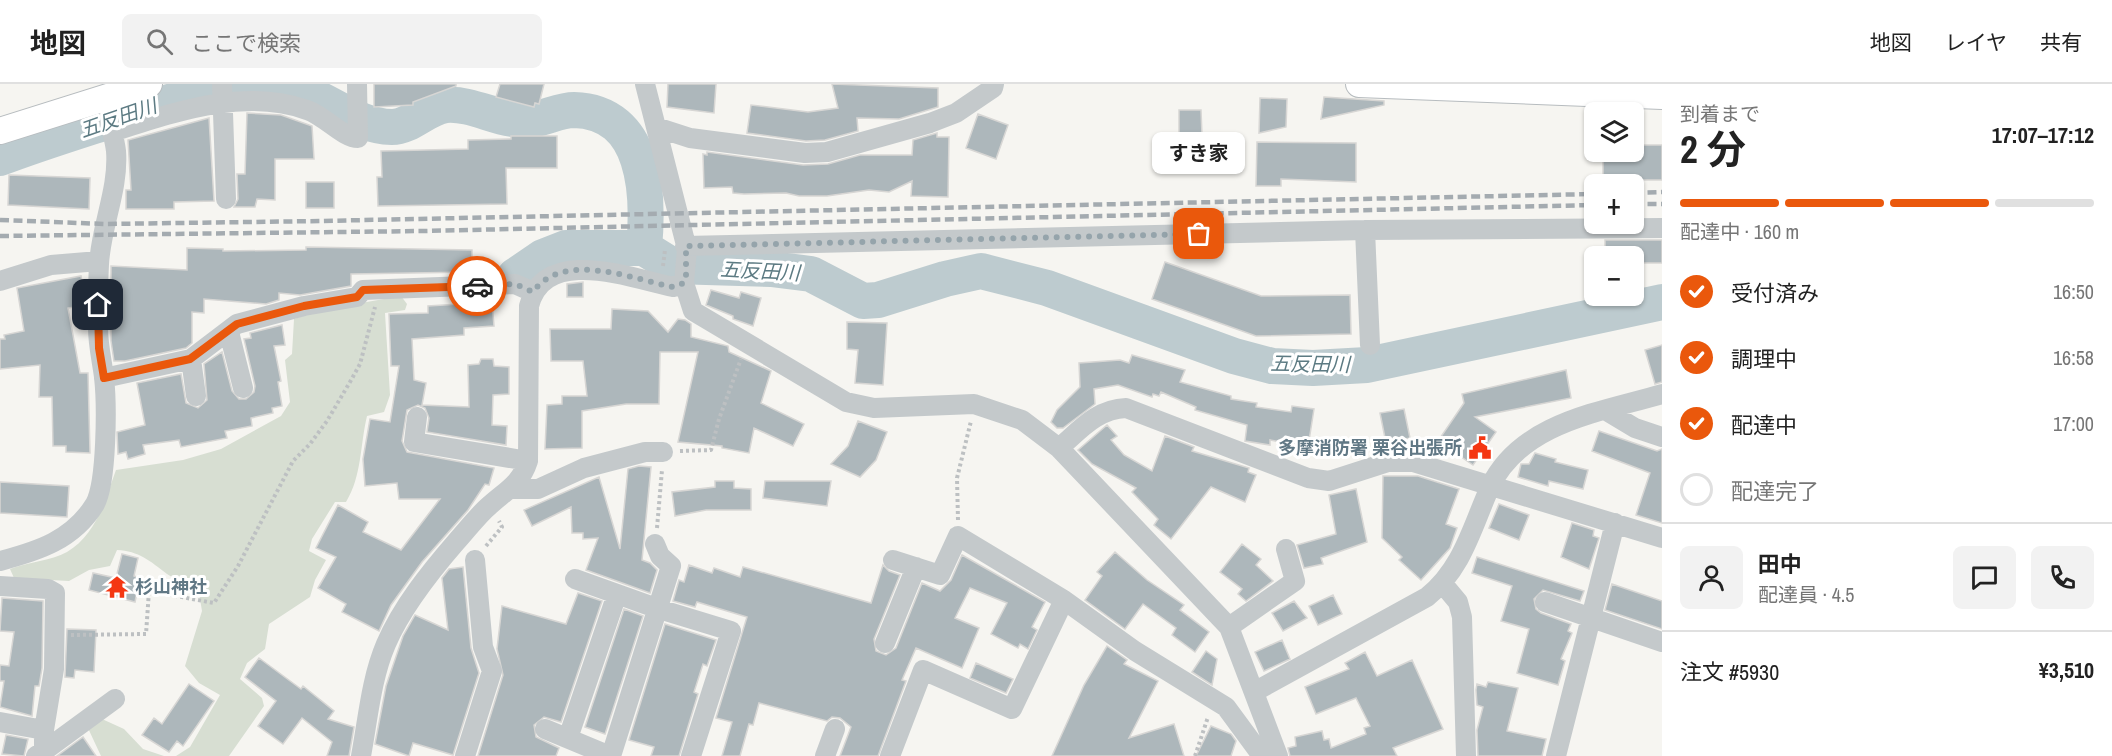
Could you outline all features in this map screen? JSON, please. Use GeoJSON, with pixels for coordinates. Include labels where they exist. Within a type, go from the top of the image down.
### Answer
{"type":"FeatureCollection","features":[{"type":"Feature","properties":{"kind":"main road"},"geometry":{"type":"LineString","coordinates":[[0,131],[102,102],[149,84]]}},
{"type":"Feature","properties":{"kind":"main road"},"geometry":{"type":"LineString","coordinates":[[1359,84],[1662,96]]}},
{"type":"Feature","properties":{"kind":"street"},"geometry":{"type":"LineString","coordinates":[[645,84],[656,127],[693,311],[746,345],[846,402],[874,408],[974,404],[1022,420],[1059,448],[1229,627],[1278,756]]}},
{"type":"Feature","properties":{"kind":"street"},"geometry":{"type":"LineString","coordinates":[[656,127],[690,138],[805,153],[827,152],[947,116],[993,88],[994,84]]}},
{"type":"Feature","properties":{"kind":"street"},"geometry":{"type":"LineString","coordinates":[[111,129],[223,95],[307,110],[330,121],[350,138],[358,138],[357,91]]}},
{"type":"Feature","properties":{"kind":"street"},"geometry":{"type":"LineString","coordinates":[[223,95],[226,199]]}},
{"type":"Feature","properties":{"kind":"street"},"geometry":{"type":"LineString","coordinates":[[0,561],[35,552],[59,541],[77,527],[96,502],[105,444],[104,378],[98,327],[99,261],[114,184],[116,151],[102,102]]}},
{"type":"Feature","properties":{"kind":"street"},"geometry":{"type":"LineString","coordinates":[[679,246],[1365,230],[1662,228]]}},
{"type":"Feature","properties":{"kind":"street"},"geometry":{"type":"LineString","coordinates":[[1365,230],[1370,345]]}},
{"type":"Feature","properties":{"kind":"street"},"geometry":{"type":"LineString","coordinates":[[0,281],[51,265],[99,261]]}},
{"type":"Feature","properties":{"kind":"street"},"geometry":{"type":"LineString","coordinates":[[364,755],[370,704],[386,644],[406,608],[440,561],[489,505],[511,489],[523,476],[528,461],[529,306],[533,292],[538,285],[564,271],[585,270],[673,287],[685,280]]}},
{"type":"Feature","properties":{"kind":"street"},"geometry":{"type":"LineString","coordinates":[[104,378],[190,359],[237,324],[274,312],[357,297],[363,290],[515,284],[533,292]]}},
{"type":"Feature","properties":{"kind":"street"},"geometry":{"type":"LineString","coordinates":[[229,332],[243,387]]}},
{"type":"Feature","properties":{"kind":"street"},"geometry":{"type":"LineString","coordinates":[[190,359],[196,396]]}},
{"type":"Feature","properties":{"kind":"street"},"geometry":{"type":"LineString","coordinates":[[1254,692],[1427,597],[1443,584],[1464,553],[1491,485],[1508,462],[1538,434],[1575,418],[1662,394]]}},
{"type":"Feature","properties":{"kind":"street"},"geometry":{"type":"LineString","coordinates":[[1059,448],[1092,419],[1112,408],[1126,408],[1308,478],[1329,481],[1388,462],[1413,462],[1662,538]]}},
{"type":"Feature","properties":{"kind":"street"},"geometry":{"type":"LineString","coordinates":[[1605,410],[1635,429],[1662,437]]}},
{"type":"Feature","properties":{"kind":"street"},"geometry":{"type":"LineString","coordinates":[[417,417],[414,442],[528,461]]}},
{"type":"Feature","properties":{"kind":"street"},"geometry":{"type":"LineString","coordinates":[[511,489],[538,489],[584,468],[645,452],[663,452]]}},
{"type":"Feature","properties":{"kind":"street"},"geometry":{"type":"LineString","coordinates":[[1556,756],[1616,523]]}},
{"type":"Feature","properties":{"kind":"street"},"geometry":{"type":"LineString","coordinates":[[893,560],[940,575],[958,536],[1064,600],[1135,651],[1226,707],[1262,756]]}},
{"type":"Feature","properties":{"kind":"street"},"geometry":{"type":"LineString","coordinates":[[545,729],[611,756],[660,609],[671,566],[660,556],[656,543]]}},
{"type":"Feature","properties":{"kind":"street"},"geometry":{"type":"LineString","coordinates":[[1229,627],[1295,581],[1286,549]]}},
{"type":"Feature","properties":{"kind":"street"},"geometry":{"type":"LineString","coordinates":[[465,756],[492,671],[483,647],[475,560]]}},
{"type":"Feature","properties":{"kind":"street"},"geometry":{"type":"LineString","coordinates":[[885,643],[916,567]]}},
{"type":"Feature","properties":{"kind":"street"},"geometry":{"type":"LineString","coordinates":[[575,579],[731,631],[691,756]]}},
{"type":"Feature","properties":{"kind":"street"},"geometry":{"type":"LineString","coordinates":[[1443,584],[1458,602],[1462,617],[1466,756]]}},
{"type":"Feature","properties":{"kind":"street"},"geometry":{"type":"LineString","coordinates":[[0,586],[48,589],[55,593],[52,688],[40,754]]}},
{"type":"Feature","properties":{"kind":"street"},"geometry":{"type":"LineString","coordinates":[[568,738],[617,594]]}},
{"type":"Feature","properties":{"kind":"street"},"geometry":{"type":"LineString","coordinates":[[890,756],[923,670],[1012,709],[1064,600]]}},
{"type":"Feature","properties":{"kind":"street"},"geometry":{"type":"LineString","coordinates":[[1545,602],[1662,642]]}},
{"type":"Feature","properties":{"kind":"street"},"geometry":{"type":"LineString","coordinates":[[40,754],[115,699]]}},
{"type":"Feature","properties":{"kind":"street"},"geometry":{"type":"LineString","coordinates":[[0,722],[44,730]]}},
{"type":"Feature","properties":{"kind":"street"},"geometry":{"type":"LineString","coordinates":[[825,756],[834,729]]}},
{"type":"Feature","properties":{"kind":"path"},"geometry":{"type":"LineString","coordinates":[[662,273],[679,246]]}},
{"type":"Feature","properties":{"kind":"path"},"geometry":{"type":"LineString","coordinates":[[54,635],[146,634],[149,591],[214,603],[238,566],[292,461],[321,429],[360,364],[380,289]]}},
{"type":"Feature","properties":{"kind":"path"},"geometry":{"type":"LineString","coordinates":[[656,543],[663,452],[711,450],[719,419],[746,345]]}},
{"type":"Feature","properties":{"kind":"path"},"geometry":{"type":"LineString","coordinates":[[958,536],[957,478],[974,404]]}},
{"type":"Feature","properties":{"kind":"path"},"geometry":{"type":"LineString","coordinates":[[1195,756],[1214,700]]}},
{"type":"Feature","properties":{"kind":"shaded area"},"geometry":{"type":"Polygon","coordinates":[[[401,296],[407,304],[405,310],[385,313],[390,395],[384,412],[367,416],[358,471],[351,492],[346,502],[335,502],[312,539],[309,551],[326,560],[315,580],[310,597],[269,624],[265,649],[247,663],[240,679],[262,698],[264,706],[229,756],[176,756],[190,747],[220,695],[199,683],[185,666],[202,611],[198,587],[170,576],[138,555],[117,550],[110,566],[89,570],[69,581],[14,578],[10,569],[61,555],[77,545],[99,516],[116,470],[183,460],[221,449],[281,416],[290,402],[285,360],[292,354],[294,319],[321,310],[401,296]]]}},
{"type":"Feature","properties":{"kind":"shaded area"},"geometry":{"type":"Polygon","coordinates":[[[102,719],[124,729],[143,749],[164,756],[101,756],[87,726],[102,719]]]}},
{"type":"Feature","properties":{"kind":"building"},"geometry":{"type":"Polygon","coordinates":[[[374,84],[456,84],[456,86],[413,102],[413,105],[374,107],[374,84]]]}},
{"type":"Feature","properties":{"kind":"building"},"geometry":{"type":"Polygon","coordinates":[[[500,84],[544,84],[539,104],[535,103],[534,107],[496,97],[500,84]]]}},
{"type":"Feature","properties":{"kind":"building"},"geometry":{"type":"Polygon","coordinates":[[[668,84],[716,84],[714,113],[667,107],[668,84]]]}},
{"type":"Feature","properties":{"kind":"building"},"geometry":{"type":"Polygon","coordinates":[[[832,84],[938,88],[938,107],[899,119],[857,118],[858,131],[825,140],[806,141],[747,133],[751,105],[808,112],[838,108],[832,84]]]}},
{"type":"Feature","properties":{"kind":"building"},"geometry":{"type":"Polygon","coordinates":[[[1324,97],[1384,101],[1384,105],[1321,119],[1324,97]]]}},
{"type":"Feature","properties":{"kind":"building"},"geometry":{"type":"Polygon","coordinates":[[[1260,98],[1287,99],[1286,127],[1259,133],[1260,98]]]}},
{"type":"Feature","properties":{"kind":"building"},"geometry":{"type":"Polygon","coordinates":[[[1179,110],[1201,110],[1202,135],[1207,134],[1207,154],[1183,154],[1183,142],[1179,137],[1179,110]]]}},
{"type":"Feature","properties":{"kind":"building"},"geometry":{"type":"Polygon","coordinates":[[[247,113],[281,115],[312,126],[314,159],[275,159],[275,200],[257,199],[255,207],[234,207],[238,199],[237,174],[245,174],[247,113]]]}},
{"type":"Feature","properties":{"kind":"building"},"geometry":{"type":"Polygon","coordinates":[[[978,114],[1008,125],[996,159],[966,148],[978,114]]]}},
{"type":"Feature","properties":{"kind":"building"},"geometry":{"type":"Polygon","coordinates":[[[209,118],[214,201],[174,202],[174,209],[126,209],[126,190],[131,190],[128,140],[209,118]]]}},
{"type":"Feature","properties":{"kind":"building"},"geometry":{"type":"Polygon","coordinates":[[[937,133],[937,137],[949,137],[948,197],[911,196],[912,181],[889,192],[869,190],[827,196],[799,196],[786,193],[744,194],[733,193],[732,187],[704,188],[703,154],[707,155],[707,152],[803,165],[828,164],[860,155],[912,155],[913,140],[937,133]]]}},
{"type":"Feature","properties":{"kind":"building"},"geometry":{"type":"Polygon","coordinates":[[[511,136],[557,136],[557,168],[506,168],[507,204],[378,206],[377,177],[382,177],[381,151],[468,149],[468,140],[511,139],[511,136]]]}},
{"type":"Feature","properties":{"kind":"building"},"geometry":{"type":"Polygon","coordinates":[[[1257,142],[1356,143],[1356,182],[1281,179],[1281,186],[1256,186],[1257,142]]]}},
{"type":"Feature","properties":{"kind":"building"},"geometry":{"type":"Polygon","coordinates":[[[1644,145],[1662,145],[1662,180],[1644,180],[1644,174],[1603,174],[1603,162],[1644,162],[1644,145]]]}},
{"type":"Feature","properties":{"kind":"building"},"geometry":{"type":"Polygon","coordinates":[[[9,175],[90,178],[89,209],[8,205],[9,175]]]}},
{"type":"Feature","properties":{"kind":"building"},"geometry":{"type":"Polygon","coordinates":[[[306,182],[334,182],[334,208],[306,208],[306,182]]]}},
{"type":"Feature","properties":{"kind":"building"},"geometry":{"type":"Polygon","coordinates":[[[1605,240],[1662,240],[1662,263],[1644,263],[1644,246],[1605,246],[1605,240]]]}},
{"type":"Feature","properties":{"kind":"building"},"geometry":{"type":"Polygon","coordinates":[[[306,247],[472,250],[472,272],[351,274],[351,286],[300,295],[279,293],[279,300],[266,304],[204,299],[204,313],[192,312],[192,343],[186,348],[125,361],[114,361],[111,341],[111,266],[187,270],[187,248],[223,249],[223,251],[306,250],[306,247]]]}},
{"type":"Feature","properties":{"kind":"building"},"geometry":{"type":"Polygon","coordinates":[[[1165,262],[1261,296],[1350,295],[1351,334],[1256,336],[1152,299],[1165,262]]]}},
{"type":"Feature","properties":{"kind":"building"},"geometry":{"type":"Polygon","coordinates":[[[81,276],[86,305],[68,308],[80,373],[88,373],[90,453],[66,452],[66,446],[53,446],[52,397],[39,397],[40,365],[0,369],[0,339],[5,339],[4,335],[24,331],[17,288],[81,276]]]}},
{"type":"Feature","properties":{"kind":"building"},"geometry":{"type":"Polygon","coordinates":[[[583,282],[583,297],[567,297],[567,284],[583,282]]]}},
{"type":"Feature","properties":{"kind":"building"},"geometry":{"type":"Polygon","coordinates":[[[711,290],[739,298],[741,292],[761,298],[753,326],[706,305],[711,290]]]}},
{"type":"Feature","properties":{"kind":"building"},"geometry":{"type":"Polygon","coordinates":[[[492,302],[494,326],[464,328],[464,335],[412,339],[414,380],[426,383],[422,405],[469,407],[468,365],[479,364],[481,359],[493,359],[494,366],[509,367],[509,394],[493,395],[492,425],[507,426],[506,445],[427,432],[429,418],[425,408],[418,405],[407,410],[402,441],[407,452],[494,468],[489,485],[485,484],[468,510],[422,562],[391,605],[379,631],[342,612],[346,604],[318,588],[336,557],[316,548],[338,505],[368,522],[363,532],[401,550],[440,499],[399,499],[397,483],[365,486],[363,459],[370,419],[390,422],[399,366],[391,366],[389,314],[428,313],[428,306],[492,302]]]}},
{"type":"Feature","properties":{"kind":"building"},"geometry":{"type":"Polygon","coordinates":[[[612,309],[648,311],[668,332],[678,319],[685,320],[691,324],[691,337],[728,346],[729,352],[771,371],[761,403],[804,424],[793,446],[754,428],[749,453],[722,448],[722,446],[678,442],[698,352],[660,352],[659,404],[626,404],[582,411],[582,448],[545,449],[547,405],[562,404],[562,396],[587,396],[583,361],[551,361],[550,329],[611,329],[612,309]]]}},
{"type":"Feature","properties":{"kind":"building"},"geometry":{"type":"Polygon","coordinates":[[[847,322],[887,323],[883,385],[855,383],[858,350],[847,349],[847,322]]]}},
{"type":"Feature","properties":{"kind":"building"},"geometry":{"type":"Polygon","coordinates":[[[282,325],[285,345],[274,346],[281,381],[278,382],[282,406],[272,408],[273,413],[251,418],[252,426],[225,431],[227,438],[181,447],[179,440],[143,445],[145,454],[128,459],[126,452],[118,454],[117,432],[145,425],[137,383],[181,374],[186,403],[198,408],[207,400],[204,364],[222,352],[232,391],[239,399],[246,399],[254,392],[255,386],[244,339],[251,338],[250,333],[282,325]]]}},
{"type":"Feature","properties":{"kind":"building"},"geometry":{"type":"Polygon","coordinates":[[[1662,345],[1662,382],[1655,384],[1645,350],[1662,345]]]}},
{"type":"Feature","properties":{"kind":"building"},"geometry":{"type":"Polygon","coordinates":[[[1132,355],[1185,370],[1180,382],[1231,396],[1231,399],[1257,403],[1256,407],[1291,412],[1292,406],[1314,409],[1308,447],[1270,440],[1270,445],[1245,441],[1247,425],[1195,410],[1196,407],[1161,392],[1159,396],[1153,394],[1152,397],[1118,385],[1094,389],[1095,404],[1063,428],[1057,428],[1051,422],[1057,410],[1080,387],[1079,363],[1120,360],[1129,363],[1132,355]]]}},
{"type":"Feature","properties":{"kind":"building"},"geometry":{"type":"Polygon","coordinates":[[[1566,370],[1571,398],[1475,417],[1496,432],[1473,465],[1438,441],[1464,403],[1462,394],[1566,370]]]}},
{"type":"Feature","properties":{"kind":"building"},"geometry":{"type":"Polygon","coordinates":[[[1404,409],[1410,438],[1386,443],[1380,413],[1404,409]]]}},
{"type":"Feature","properties":{"kind":"building"},"geometry":{"type":"Polygon","coordinates":[[[858,421],[887,432],[876,460],[860,477],[831,464],[848,446],[858,421]]]}},
{"type":"Feature","properties":{"kind":"building"},"geometry":{"type":"Polygon","coordinates":[[[1107,425],[1117,436],[1111,440],[1124,455],[1152,471],[1165,436],[1194,447],[1192,451],[1249,468],[1248,472],[1256,475],[1245,502],[1211,487],[1171,539],[1154,525],[1158,519],[1132,492],[1136,488],[1092,464],[1078,450],[1107,425]]]}},
{"type":"Feature","properties":{"kind":"building"},"geometry":{"type":"Polygon","coordinates":[[[1599,431],[1657,451],[1662,449],[1662,523],[1636,515],[1650,473],[1592,451],[1599,431]]]}},
{"type":"Feature","properties":{"kind":"building"},"geometry":{"type":"Polygon","coordinates":[[[1535,453],[1556,459],[1555,462],[1588,470],[1583,489],[1549,481],[1548,486],[1518,477],[1521,464],[1529,464],[1535,453]]]}},
{"type":"Feature","properties":{"kind":"building"},"geometry":{"type":"Polygon","coordinates":[[[639,466],[651,467],[642,560],[650,563],[657,570],[650,593],[586,570],[598,538],[583,539],[583,533],[572,533],[571,507],[532,526],[524,510],[599,477],[620,549],[628,469],[639,466]]]}},
{"type":"Feature","properties":{"kind":"building"},"geometry":{"type":"Polygon","coordinates":[[[1383,476],[1418,476],[1459,489],[1446,524],[1457,528],[1450,548],[1421,580],[1399,560],[1402,557],[1382,538],[1383,476]]]}},
{"type":"Feature","properties":{"kind":"building"},"geometry":{"type":"Polygon","coordinates":[[[715,481],[734,481],[734,488],[751,489],[751,510],[706,510],[675,516],[672,492],[715,487],[715,481]]]}},
{"type":"Feature","properties":{"kind":"building"},"geometry":{"type":"Polygon","coordinates":[[[765,481],[831,481],[827,506],[763,498],[765,481]]]}},
{"type":"Feature","properties":{"kind":"building"},"geometry":{"type":"Polygon","coordinates":[[[0,482],[69,486],[67,517],[0,513],[0,482]]]}},
{"type":"Feature","properties":{"kind":"building"},"geometry":{"type":"Polygon","coordinates":[[[1356,489],[1367,542],[1321,558],[1323,564],[1304,568],[1297,545],[1336,534],[1329,495],[1356,489]]]}},
{"type":"Feature","properties":{"kind":"building"},"geometry":{"type":"Polygon","coordinates":[[[1499,504],[1529,515],[1519,540],[1489,528],[1499,504]]]}},
{"type":"Feature","properties":{"kind":"building"},"geometry":{"type":"Polygon","coordinates":[[[1572,523],[1594,530],[1593,536],[1599,538],[1589,569],[1561,557],[1572,523]]]}},
{"type":"Feature","properties":{"kind":"building"},"geometry":{"type":"Polygon","coordinates":[[[1242,544],[1261,559],[1256,565],[1273,581],[1246,601],[1238,594],[1242,589],[1220,572],[1242,544]]]}},
{"type":"Feature","properties":{"kind":"building"},"geometry":{"type":"Polygon","coordinates":[[[1115,552],[1147,580],[1184,605],[1180,610],[1209,632],[1195,652],[1172,635],[1176,628],[1143,604],[1125,629],[1085,600],[1102,576],[1097,572],[1115,552]]]}},
{"type":"Feature","properties":{"kind":"building","name":"杉山神社"},"geometry":{"type":"Polygon","coordinates":[[[122,554],[138,558],[134,576],[140,578],[135,602],[89,590],[93,573],[116,578],[122,554]]]}},
{"type":"Feature","properties":{"kind":"building"},"geometry":{"type":"Polygon","coordinates":[[[962,555],[1045,602],[1032,627],[1037,630],[1028,649],[1020,644],[1018,648],[991,634],[1007,603],[970,588],[955,618],[979,628],[962,668],[916,648],[902,680],[906,681],[878,756],[840,756],[851,727],[840,718],[832,717],[827,721],[759,703],[753,725],[749,724],[740,756],[722,756],[732,722],[716,718],[747,617],[697,602],[695,607],[673,601],[679,580],[684,582],[689,565],[712,573],[714,568],[740,577],[743,567],[871,603],[883,565],[889,571],[900,575],[874,639],[876,651],[886,655],[896,648],[922,583],[940,591],[951,580],[962,555]]]}},
{"type":"Feature","properties":{"kind":"building"},"geometry":{"type":"Polygon","coordinates":[[[1477,557],[1584,591],[1580,601],[1543,590],[1534,599],[1536,609],[1541,613],[1571,624],[1568,631],[1572,633],[1561,659],[1565,661],[1558,685],[1517,673],[1529,629],[1501,621],[1512,586],[1472,573],[1477,557]]]}},
{"type":"Feature","properties":{"kind":"building"},"geometry":{"type":"Polygon","coordinates":[[[463,567],[471,648],[479,673],[453,755],[413,743],[409,756],[375,744],[386,686],[403,636],[415,615],[448,630],[442,578],[449,569],[463,567]]]}},
{"type":"Feature","properties":{"kind":"building"},"geometry":{"type":"Polygon","coordinates":[[[1612,584],[1662,601],[1662,629],[1605,610],[1612,584]]]}},
{"type":"Feature","properties":{"kind":"building"},"geometry":{"type":"Polygon","coordinates":[[[578,593],[602,601],[561,722],[544,717],[534,725],[536,737],[559,748],[556,756],[478,756],[503,675],[497,649],[502,606],[566,624],[578,593]]]}},
{"type":"Feature","properties":{"kind":"building"},"geometry":{"type":"Polygon","coordinates":[[[1333,595],[1342,614],[1318,625],[1309,606],[1333,595]]]}},
{"type":"Feature","properties":{"kind":"building"},"geometry":{"type":"Polygon","coordinates":[[[2,598],[43,601],[42,668],[39,686],[35,686],[32,716],[0,707],[4,681],[0,681],[0,665],[9,666],[14,632],[0,631],[2,598]]]}},
{"type":"Feature","properties":{"kind":"building"},"geometry":{"type":"Polygon","coordinates":[[[1294,601],[1307,618],[1283,631],[1272,613],[1294,601]]]}},
{"type":"Feature","properties":{"kind":"building"},"geometry":{"type":"Polygon","coordinates":[[[624,609],[643,616],[605,734],[585,727],[624,609]]]}},
{"type":"Feature","properties":{"kind":"building"},"geometry":{"type":"Polygon","coordinates":[[[665,624],[716,640],[707,666],[703,664],[694,692],[698,694],[679,756],[651,756],[654,747],[629,740],[665,624]]]}},
{"type":"Feature","properties":{"kind":"building"},"geometry":{"type":"Polygon","coordinates":[[[67,629],[96,630],[94,672],[75,670],[74,678],[65,677],[67,629]]]}},
{"type":"Feature","properties":{"kind":"building"},"geometry":{"type":"Polygon","coordinates":[[[1282,640],[1290,659],[1264,671],[1255,652],[1282,640]]]}},
{"type":"Feature","properties":{"kind":"building"},"geometry":{"type":"Polygon","coordinates":[[[1107,646],[1127,660],[1124,664],[1158,681],[1129,738],[1174,724],[1184,756],[1052,756],[1084,685],[1107,646]]]}},
{"type":"Feature","properties":{"kind":"building"},"geometry":{"type":"Polygon","coordinates":[[[1206,651],[1217,659],[1212,685],[1192,672],[1206,651]]]}},
{"type":"Feature","properties":{"kind":"building"},"geometry":{"type":"Polygon","coordinates":[[[1365,652],[1377,676],[1412,660],[1443,729],[1393,748],[1397,756],[1290,756],[1288,748],[1296,746],[1295,737],[1322,731],[1324,740],[1329,739],[1331,748],[1366,734],[1364,728],[1370,726],[1356,698],[1316,714],[1305,687],[1349,669],[1345,663],[1365,652]]]}},
{"type":"Feature","properties":{"kind":"building"},"geometry":{"type":"Polygon","coordinates":[[[259,658],[301,689],[303,686],[334,711],[328,719],[354,727],[349,756],[327,756],[332,742],[302,718],[283,744],[258,726],[276,701],[245,677],[259,658]]]}},
{"type":"Feature","properties":{"kind":"building"},"geometry":{"type":"Polygon","coordinates":[[[976,663],[1013,679],[1006,693],[970,678],[976,663]]]}},
{"type":"Feature","properties":{"kind":"building"},"geometry":{"type":"Polygon","coordinates":[[[1488,682],[1518,688],[1507,731],[1546,739],[1542,756],[1478,756],[1477,730],[1483,707],[1477,705],[1476,690],[1477,684],[1486,687],[1488,682]]]}},
{"type":"Feature","properties":{"kind":"building"},"geometry":{"type":"Polygon","coordinates":[[[189,684],[214,701],[183,746],[177,741],[169,752],[142,735],[154,718],[162,724],[189,684]]]}},
{"type":"Feature","properties":{"kind":"building"},"geometry":{"type":"Polygon","coordinates":[[[1211,726],[1231,734],[1236,741],[1231,756],[1196,756],[1211,726]]]}},
{"type":"Feature","properties":{"kind":"building"},"geometry":{"type":"Polygon","coordinates":[[[6,735],[28,739],[24,756],[2,754],[6,735]]]}},
{"type":"Feature","properties":{"kind":"building"},"geometry":{"type":"Polygon","coordinates":[[[83,737],[96,756],[57,756],[83,737]]]}},
{"type":"Feature","properties":{"kind":"waterway","name":"五反田川"},"geometry":{"type":"LineString","coordinates":[[0,158],[191,96],[260,87],[283,87],[297,90],[363,121],[392,127],[406,124],[432,109],[446,105],[465,106],[521,120],[574,110],[598,114],[616,125],[630,141],[638,160],[643,182],[644,248],[673,266],[771,269],[811,274],[863,301],[878,300],[945,279],[981,271],[1047,288],[1234,356],[1272,366],[1313,368],[1367,365],[1662,302]]}},
{"type":"Feature","properties":{"kind":"waterway"},"geometry":{"type":"LineString","coordinates":[[515,276],[543,257],[566,248],[644,248]]}},
{"type":"Feature","properties":{"kind":"railway"},"geometry":{"type":"LineString","coordinates":[[1644,193],[1662,192]]}},
{"type":"Feature","properties":{"kind":"railway"},"geometry":{"type":"LineString","coordinates":[[0,220],[106,224],[320,221],[1584,194]]}},
{"type":"Feature","properties":{"kind":"railway"},"geometry":{"type":"LineString","coordinates":[[1644,204],[1662,204]]}},
{"type":"Feature","properties":{"kind":"railway"},"geometry":{"type":"LineString","coordinates":[[0,236],[424,231],[1584,205]]}},
{"type":"Feature","properties":{"kind":"way so far"},"geometry":{"type":"LineString","coordinates":[[477,286],[515,284],[533,292],[538,285],[564,271],[585,270],[673,287],[684,283],[686,278],[686,246],[1199,234]]}},
{"type":"Feature","properties":{"kind":"place","name":"すき家"},"geometry":{"type":"Point","coordinates":[1199,234]}},
{"type":"Feature","properties":{"kind":"place","name":"多摩消防署 栗谷出張所"},"geometry":{"type":"Point","coordinates":[1480,448]}},
{"type":"Feature","properties":{"kind":"place","name":"杉山神社"},"geometry":{"type":"Point","coordinates":[117,587]}},
{"type":"Feature","properties":{"kind":"route"},"geometry":{"type":"LineString","coordinates":[[98,305],[99,348],[104,378],[190,359],[237,324],[274,312],[357,297],[363,290],[477,286]]}}]}
